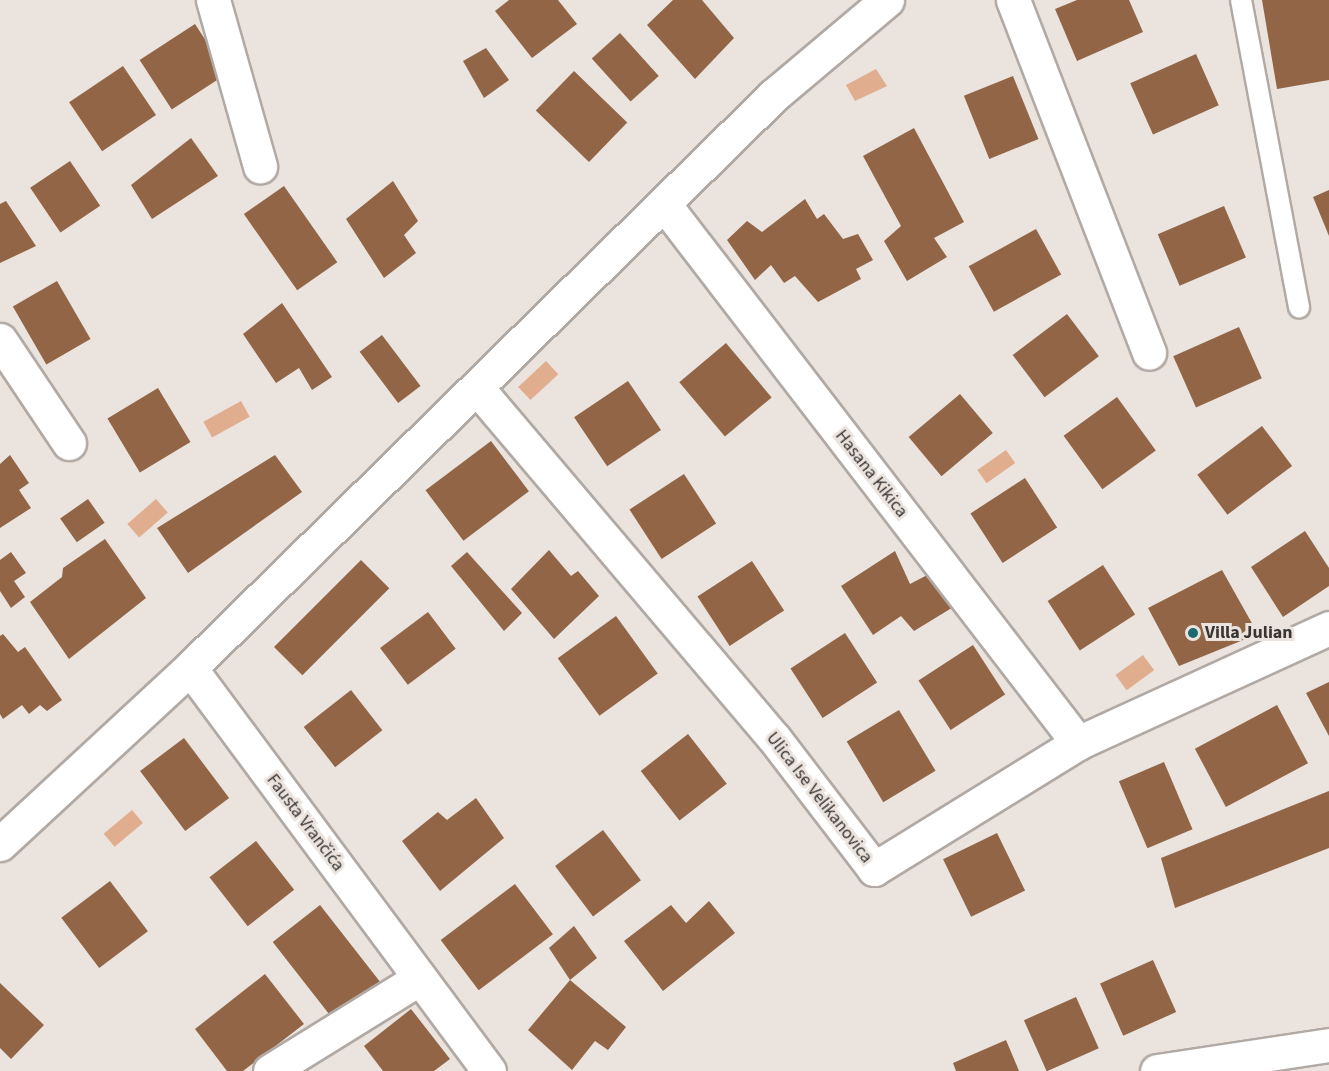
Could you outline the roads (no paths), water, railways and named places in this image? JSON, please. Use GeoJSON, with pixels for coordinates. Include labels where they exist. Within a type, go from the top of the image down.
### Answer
{"type":"FeatureCollection","features":[{"type":"Feature","properties":{"kind":"street"},"geometry":{"type":"LineString","coordinates":[[213,0],[260,166]]}},
{"type":"Feature","properties":{"kind":"street"},"geometry":{"type":"LineString","coordinates":[[0,844],[190,668],[773,96],[887,0]]}},
{"type":"Feature","properties":{"kind":"street"},"geometry":{"type":"LineString","coordinates":[[1013,0],[1149,353]]}},
{"type":"Feature","properties":{"kind":"street","name":"Hasana Kikica"},"geometry":{"type":"LineString","coordinates":[[664,204],[1078,743]]}},
{"type":"Feature","properties":{"kind":"street"},"geometry":{"type":"LineString","coordinates":[[0,340],[69,443]]}},
{"type":"Feature","properties":{"kind":"street","name":"Ulica Ise Velikanovica"},"geometry":{"type":"LineString","coordinates":[[477,388],[774,738],[874,869],[1078,743],[1329,628]]}},
{"type":"Feature","properties":{"kind":"street","name":"Fausta Vrančića"},"geometry":{"type":"LineString","coordinates":[[190,668],[489,1071]]}},
{"type":"Feature","properties":{"kind":"street"},"geometry":{"type":"LineString","coordinates":[[270,1071],[420,978]]}},
{"type":"Feature","properties":{"kind":"street"},"geometry":{"type":"LineString","coordinates":[[1157,1071],[1329,1045]]}},
{"type":"Feature","properties":{"kind":"lane"},"geometry":{"type":"LineString","coordinates":[[1241,0],[1299,308]]}},
{"type":"Feature","properties":{"kind":"place","name":"Villa Julian"},"geometry":{"type":"Point","coordinates":[1193,633]}}]}
